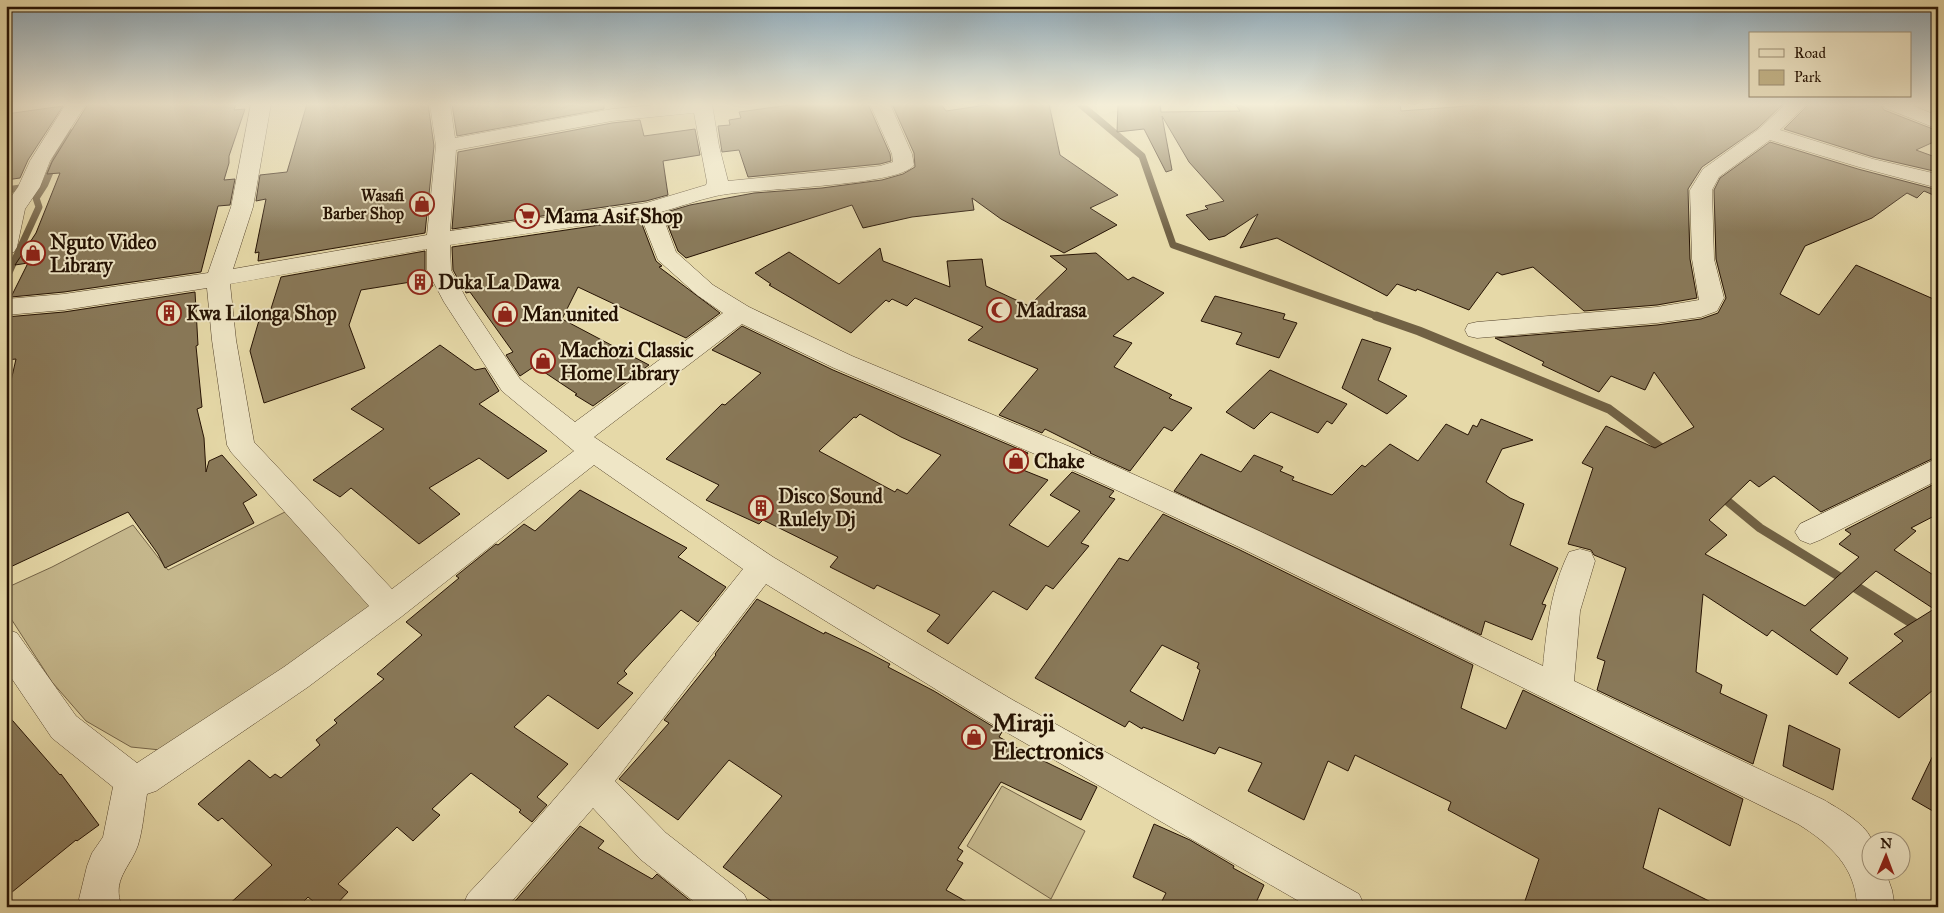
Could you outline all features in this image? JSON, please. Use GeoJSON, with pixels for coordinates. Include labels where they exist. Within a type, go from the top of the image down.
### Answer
{"type":"FeatureCollection","features":[{"type":"Feature","properties":{"kind":"street"},"geometry":{"type":"LineString","coordinates":[[6,247],[10,210],[29,187],[40,161],[49,147]]}},
{"type":"Feature","properties":{"kind":"street"},"geometry":{"type":"LineString","coordinates":[[253,147],[242,207],[218,279],[224,340],[241,445],[390,608]]}},
{"type":"Feature","properties":{"kind":"street"},"geometry":{"type":"LineString","coordinates":[[446,147],[438,240],[439,270],[456,302],[512,384],[584,443],[762,566],[999,710],[1346,907]]}},
{"type":"Feature","properties":{"kind":"street"},"geometry":{"type":"LineString","coordinates":[[709,147],[718,182],[715,189]]}},
{"type":"Feature","properties":{"kind":"street"},"geometry":{"type":"LineString","coordinates":[[6,306],[64,302],[218,279],[438,240],[649,209],[715,189],[883,172],[904,165],[899,147]]}},
{"type":"Feature","properties":{"kind":"street"},"geometry":{"type":"LineString","coordinates":[[1477,330],[1657,315],[1701,309],[1708,305],[1712,298],[1704,259],[1701,190],[1710,173],[1747,147]]}},
{"type":"Feature","properties":{"kind":"street"},"geometry":{"type":"LineString","coordinates":[[1816,147],[1868,164],[1907,172],[1938,182]]}},
{"type":"Feature","properties":{"kind":"street"},"geometry":{"type":"LineString","coordinates":[[10,210],[39,207]]}},
{"type":"Feature","properties":{"kind":"street"},"geometry":{"type":"LineString","coordinates":[[649,209],[666,255],[705,290],[740,313],[844,362],[1128,484],[1374,599],[1811,812],[1834,826],[1859,852],[1871,880],[1876,907]]}},
{"type":"Feature","properties":{"kind":"street"},"geometry":{"type":"LineString","coordinates":[[6,643],[64,728],[132,780],[144,778],[280,688],[390,608],[740,313]]}},
{"type":"Feature","properties":{"kind":"street"},"geometry":{"type":"LineString","coordinates":[[1810,532],[1938,468]]}},
{"type":"Feature","properties":{"kind":"street"},"geometry":{"type":"LineString","coordinates":[[1557,689],[1564,611],[1580,561]]}},
{"type":"Feature","properties":{"kind":"street"},"geometry":{"type":"LineString","coordinates":[[481,907],[525,862],[594,784],[762,566]]}},
{"type":"Feature","properties":{"kind":"street"},"geometry":{"type":"LineString","coordinates":[[103,907],[98,899],[105,866],[120,844],[132,780]]}},
{"type":"Feature","properties":{"kind":"street"},"geometry":{"type":"LineString","coordinates":[[594,784],[653,846],[731,907]]}},
{"type":"Feature","properties":{"kind":"green space"},"geometry":{"type":"Polygon","coordinates":[[[287,511],[377,603],[190,753],[131,747],[86,721],[52,682],[6,610],[6,588],[52,567],[133,525],[168,570],[287,511]]]}},
{"type":"Feature","properties":{"kind":"green space"},"geometry":{"type":"Polygon","coordinates":[[[1002,786],[1085,831],[1051,899],[967,846],[1002,786]]]}},
{"type":"Feature","properties":{"kind":"building"},"geometry":{"type":"Polygon","coordinates":[[[6,147],[37,147],[20,178],[6,180],[6,147]]]}},
{"type":"Feature","properties":{"kind":"building"},"geometry":{"type":"Polygon","coordinates":[[[62,147],[232,147],[224,180],[235,179],[230,205],[218,206],[201,272],[64,292],[11,297],[28,263],[15,265],[36,233],[60,173],[47,174],[62,147]]]}},
{"type":"Feature","properties":{"kind":"building"},"geometry":{"type":"Polygon","coordinates":[[[294,147],[434,147],[425,233],[258,261],[259,252],[255,253],[266,199],[256,201],[260,175],[287,172],[294,147]]]}},
{"type":"Feature","properties":{"kind":"building"},"geometry":{"type":"Polygon","coordinates":[[[487,147],[698,147],[700,155],[663,161],[668,195],[646,201],[452,229],[458,152],[487,147]]]}},
{"type":"Feature","properties":{"kind":"building"},"geometry":{"type":"Polygon","coordinates":[[[721,147],[887,147],[891,161],[880,164],[748,177],[739,150],[722,152],[721,147]]]}},
{"type":"Feature","properties":{"kind":"building"},"geometry":{"type":"Polygon","coordinates":[[[911,147],[1058,147],[1060,155],[1118,195],[1090,208],[1117,225],[1064,253],[1001,219],[972,198],[974,210],[912,217],[863,228],[852,205],[686,258],[678,251],[663,213],[690,205],[754,193],[822,188],[882,180],[903,174],[915,167],[914,153],[911,147]]]}},
{"type":"Feature","properties":{"kind":"building"},"geometry":{"type":"Polygon","coordinates":[[[1153,147],[1168,147],[1172,170],[1166,172],[1153,147]]]}},
{"type":"Feature","properties":{"kind":"building"},"geometry":{"type":"Polygon","coordinates":[[[1180,147],[1731,147],[1702,167],[1688,189],[1690,259],[1697,298],[1657,305],[1584,311],[1533,267],[1502,275],[1497,272],[1469,310],[1417,289],[1416,291],[1397,284],[1387,296],[1277,238],[1240,248],[1258,214],[1225,236],[1209,240],[1186,215],[1208,209],[1205,206],[1224,201],[1189,162],[1180,147]]]}},
{"type":"Feature","properties":{"kind":"building"},"geometry":{"type":"Polygon","coordinates":[[[1764,147],[1785,147],[1858,169],[1938,190],[1938,197],[1924,191],[1917,198],[1907,193],[1872,218],[1805,246],[1780,294],[1819,315],[1856,265],[1938,301],[1938,456],[1821,512],[1774,476],[1759,487],[1750,480],[1709,520],[1727,535],[1705,554],[1805,606],[1859,557],[1839,544],[1851,534],[1845,530],[1938,482],[1938,514],[1911,528],[1916,531],[1894,550],[1938,578],[1938,686],[1899,718],[1849,683],[1903,641],[1894,634],[1934,609],[1876,571],[1810,630],[1848,658],[1837,675],[1772,630],[1767,636],[1703,594],[1696,672],[1722,685],[1720,693],[1767,715],[1753,764],[1597,690],[1605,661],[1597,658],[1626,568],[1594,555],[1591,550],[1568,544],[1593,468],[1582,463],[1606,426],[1655,448],[1694,427],[1654,372],[1645,390],[1611,376],[1599,392],[1542,365],[1544,362],[1495,338],[1657,325],[1701,319],[1718,313],[1726,298],[1716,259],[1714,190],[1720,178],[1764,147]]]}},
{"type":"Feature","properties":{"kind":"building"},"geometry":{"type":"Polygon","coordinates":[[[1840,147],[1923,147],[1916,150],[1938,158],[1938,172],[1873,157],[1840,147]]]}},
{"type":"Feature","properties":{"kind":"building"},"geometry":{"type":"Polygon","coordinates":[[[640,219],[656,261],[662,266],[659,267],[720,313],[686,338],[578,287],[562,319],[649,365],[593,406],[535,366],[520,376],[506,355],[513,352],[470,292],[466,293],[462,281],[459,281],[453,270],[452,247],[640,219]]]}},
{"type":"Feature","properties":{"kind":"building"},"geometry":{"type":"Polygon","coordinates":[[[880,248],[883,261],[950,287],[947,261],[982,259],[986,286],[1029,306],[1067,269],[1050,256],[1096,253],[1128,280],[1133,277],[1164,293],[1113,336],[1132,343],[1114,367],[1172,395],[1169,398],[1192,408],[1172,431],[1164,427],[1130,471],[1090,453],[1045,429],[1042,433],[999,415],[1038,369],[968,340],[983,327],[915,298],[907,306],[892,299],[889,302],[886,300],[851,333],[769,285],[771,284],[755,273],[789,252],[839,284],[880,248]]]}},
{"type":"Feature","properties":{"kind":"building"},"geometry":{"type":"Polygon","coordinates":[[[425,251],[425,270],[433,286],[411,290],[411,282],[361,290],[349,325],[365,368],[264,403],[250,351],[260,317],[269,315],[281,277],[425,251]]]}},
{"type":"Feature","properties":{"kind":"building"},"geometry":{"type":"Polygon","coordinates":[[[195,292],[198,345],[196,346],[202,407],[197,409],[204,438],[206,472],[209,461],[222,455],[257,495],[243,503],[254,523],[165,568],[158,554],[128,512],[6,569],[6,403],[16,359],[6,360],[6,317],[64,312],[195,292]]]}},
{"type":"Feature","properties":{"kind":"building"},"geometry":{"type":"Polygon","coordinates":[[[1215,296],[1285,314],[1283,319],[1297,323],[1279,358],[1236,344],[1242,333],[1201,321],[1215,296]]]}},
{"type":"Feature","properties":{"kind":"building"},"geometry":{"type":"Polygon","coordinates":[[[742,326],[833,370],[1028,453],[1018,468],[1048,480],[1009,525],[1048,547],[1080,511],[1050,495],[1072,472],[1114,491],[1109,497],[1115,499],[1081,543],[1089,546],[1053,589],[1046,585],[1027,610],[993,591],[948,644],[927,631],[940,615],[877,585],[874,589],[830,567],[838,557],[763,520],[759,524],[706,500],[719,485],[666,459],[722,404],[725,405],[761,373],[712,350],[742,326]],[[860,414],[856,418],[854,417],[819,451],[895,492],[897,489],[907,494],[941,455],[901,437],[860,414]]]}},
{"type":"Feature","properties":{"kind":"building"},"geometry":{"type":"Polygon","coordinates":[[[1362,339],[1391,348],[1378,380],[1407,396],[1387,414],[1342,388],[1362,339]]]}},
{"type":"Feature","properties":{"kind":"building"},"geometry":{"type":"Polygon","coordinates":[[[440,345],[475,370],[485,368],[499,391],[479,404],[547,451],[508,479],[479,458],[429,488],[460,514],[419,544],[351,488],[340,497],[313,480],[384,429],[351,409],[440,345]]]}},
{"type":"Feature","properties":{"kind":"building"},"geometry":{"type":"Polygon","coordinates":[[[1270,370],[1347,404],[1332,424],[1327,421],[1318,433],[1271,412],[1254,429],[1226,412],[1270,370]]]}},
{"type":"Feature","properties":{"kind":"building"},"geometry":{"type":"Polygon","coordinates":[[[1481,419],[1533,440],[1502,449],[1486,482],[1510,498],[1524,504],[1510,545],[1558,568],[1542,604],[1546,605],[1532,640],[1485,621],[1481,635],[1174,491],[1201,454],[1241,472],[1254,455],[1283,467],[1280,471],[1294,477],[1292,480],[1332,495],[1362,465],[1365,467],[1390,444],[1418,461],[1446,424],[1468,435],[1473,425],[1477,427],[1481,419]]]}},
{"type":"Feature","properties":{"kind":"building"},"geometry":{"type":"Polygon","coordinates":[[[580,490],[687,548],[678,557],[726,587],[698,622],[681,610],[631,663],[624,671],[627,674],[617,683],[633,693],[598,729],[548,695],[514,727],[568,764],[537,797],[547,805],[532,822],[519,812],[521,810],[471,773],[432,809],[440,815],[413,841],[397,827],[338,884],[348,892],[334,907],[320,907],[308,897],[298,907],[226,907],[272,865],[222,818],[218,821],[198,804],[249,760],[270,778],[275,774],[281,778],[320,745],[316,740],[337,723],[334,720],[384,679],[377,674],[422,635],[406,622],[459,578],[456,576],[496,544],[498,545],[524,524],[535,531],[580,490]]]}},
{"type":"Feature","properties":{"kind":"building"},"geometry":{"type":"Polygon","coordinates":[[[1163,514],[1473,665],[1461,708],[1506,729],[1523,690],[1743,799],[1730,846],[1659,808],[1643,868],[1721,907],[1523,907],[1539,859],[1448,810],[1451,802],[1355,755],[1348,771],[1328,761],[1304,820],[1248,791],[1262,763],[1219,747],[1215,754],[1143,727],[1142,729],[1129,721],[1125,727],[1035,678],[1119,558],[1128,561],[1163,514]],[[1162,645],[1130,691],[1183,721],[1200,670],[1197,668],[1199,663],[1162,645]]]}},
{"type":"Feature","properties":{"kind":"building"},"geometry":{"type":"Polygon","coordinates":[[[757,599],[824,634],[825,632],[890,664],[888,667],[934,691],[1002,732],[999,737],[1011,745],[1097,787],[1081,820],[1001,782],[958,848],[963,851],[957,860],[963,863],[946,890],[976,907],[780,907],[723,867],[782,796],[729,760],[678,820],[619,779],[669,723],[664,720],[716,655],[757,599]]]}},
{"type":"Feature","properties":{"kind":"building"},"geometry":{"type":"Polygon","coordinates":[[[6,713],[61,774],[99,825],[76,840],[6,897],[6,713]]]}},
{"type":"Feature","properties":{"kind":"building"},"geometry":{"type":"Polygon","coordinates":[[[1789,725],[1840,749],[1833,790],[1783,766],[1789,725]]]}},
{"type":"Feature","properties":{"kind":"building"},"geometry":{"type":"Polygon","coordinates":[[[1938,745],[1938,814],[1912,799],[1938,745]]]}},
{"type":"Feature","properties":{"kind":"building"},"geometry":{"type":"Polygon","coordinates":[[[1154,824],[1190,840],[1234,866],[1233,868],[1264,885],[1254,907],[1159,907],[1166,893],[1133,877],[1154,824]]]}},
{"type":"Feature","properties":{"kind":"building"},"geometry":{"type":"Polygon","coordinates":[[[580,826],[604,841],[598,848],[652,879],[657,874],[698,907],[510,907],[580,826]]]}},
{"type":"Feature","properties":{"kind":"waterway"},"geometry":{"type":"LineString","coordinates":[[6,279],[39,207],[36,198],[45,184],[61,147]]}},
{"type":"Feature","properties":{"kind":"waterway"},"geometry":{"type":"LineString","coordinates":[[1131,147],[1142,156],[1173,245],[1379,317]]}},
{"type":"Feature","properties":{"kind":"waterway"},"geometry":{"type":"LineString","coordinates":[[6,190],[28,187]]}},
{"type":"Feature","properties":{"kind":"waterway"},"geometry":{"type":"LineString","coordinates":[[1376,316],[1419,331],[1609,409],[1667,452]]}},
{"type":"Feature","properties":{"kind":"waterway"},"geometry":{"type":"LineString","coordinates":[[1720,495],[1760,528],[1848,582]]}},
{"type":"Feature","properties":{"kind":"waterway"},"geometry":{"type":"LineString","coordinates":[[1846,581],[1921,628]]}},
{"type":"Feature","properties":{"kind":"place","name":"Wasafi Barber Shop"},"geometry":{"type":"Point","coordinates":[422,204]}},
{"type":"Feature","properties":{"kind":"place","name":"Mama Asif Shop"},"geometry":{"type":"Point","coordinates":[527,216]}},
{"type":"Feature","properties":{"kind":"place","name":"Nguto Video Library"},"geometry":{"type":"Point","coordinates":[33,253]}},
{"type":"Feature","properties":{"kind":"place","name":"Duka La Dawa"},"geometry":{"type":"Point","coordinates":[420,282]}},
{"type":"Feature","properties":{"kind":"place","name":"Madrasa"},"geometry":{"type":"Point","coordinates":[999,310]}},
{"type":"Feature","properties":{"kind":"place","name":"Kwa Lilonga Shop"},"geometry":{"type":"Point","coordinates":[169,313]}},
{"type":"Feature","properties":{"kind":"place","name":"Man united"},"geometry":{"type":"Point","coordinates":[505,314]}},
{"type":"Feature","properties":{"kind":"place","name":"Machozi Classic Home Library"},"geometry":{"type":"Point","coordinates":[543,361]}},
{"type":"Feature","properties":{"kind":"place","name":"Chake"},"geometry":{"type":"Point","coordinates":[1016,461]}},
{"type":"Feature","properties":{"kind":"place","name":"Disco Sound Rulely Dj"},"geometry":{"type":"Point","coordinates":[761,508]}},
{"type":"Feature","properties":{"kind":"place","name":"Miraji Electronics"},"geometry":{"type":"Point","coordinates":[974,737]}}]}
